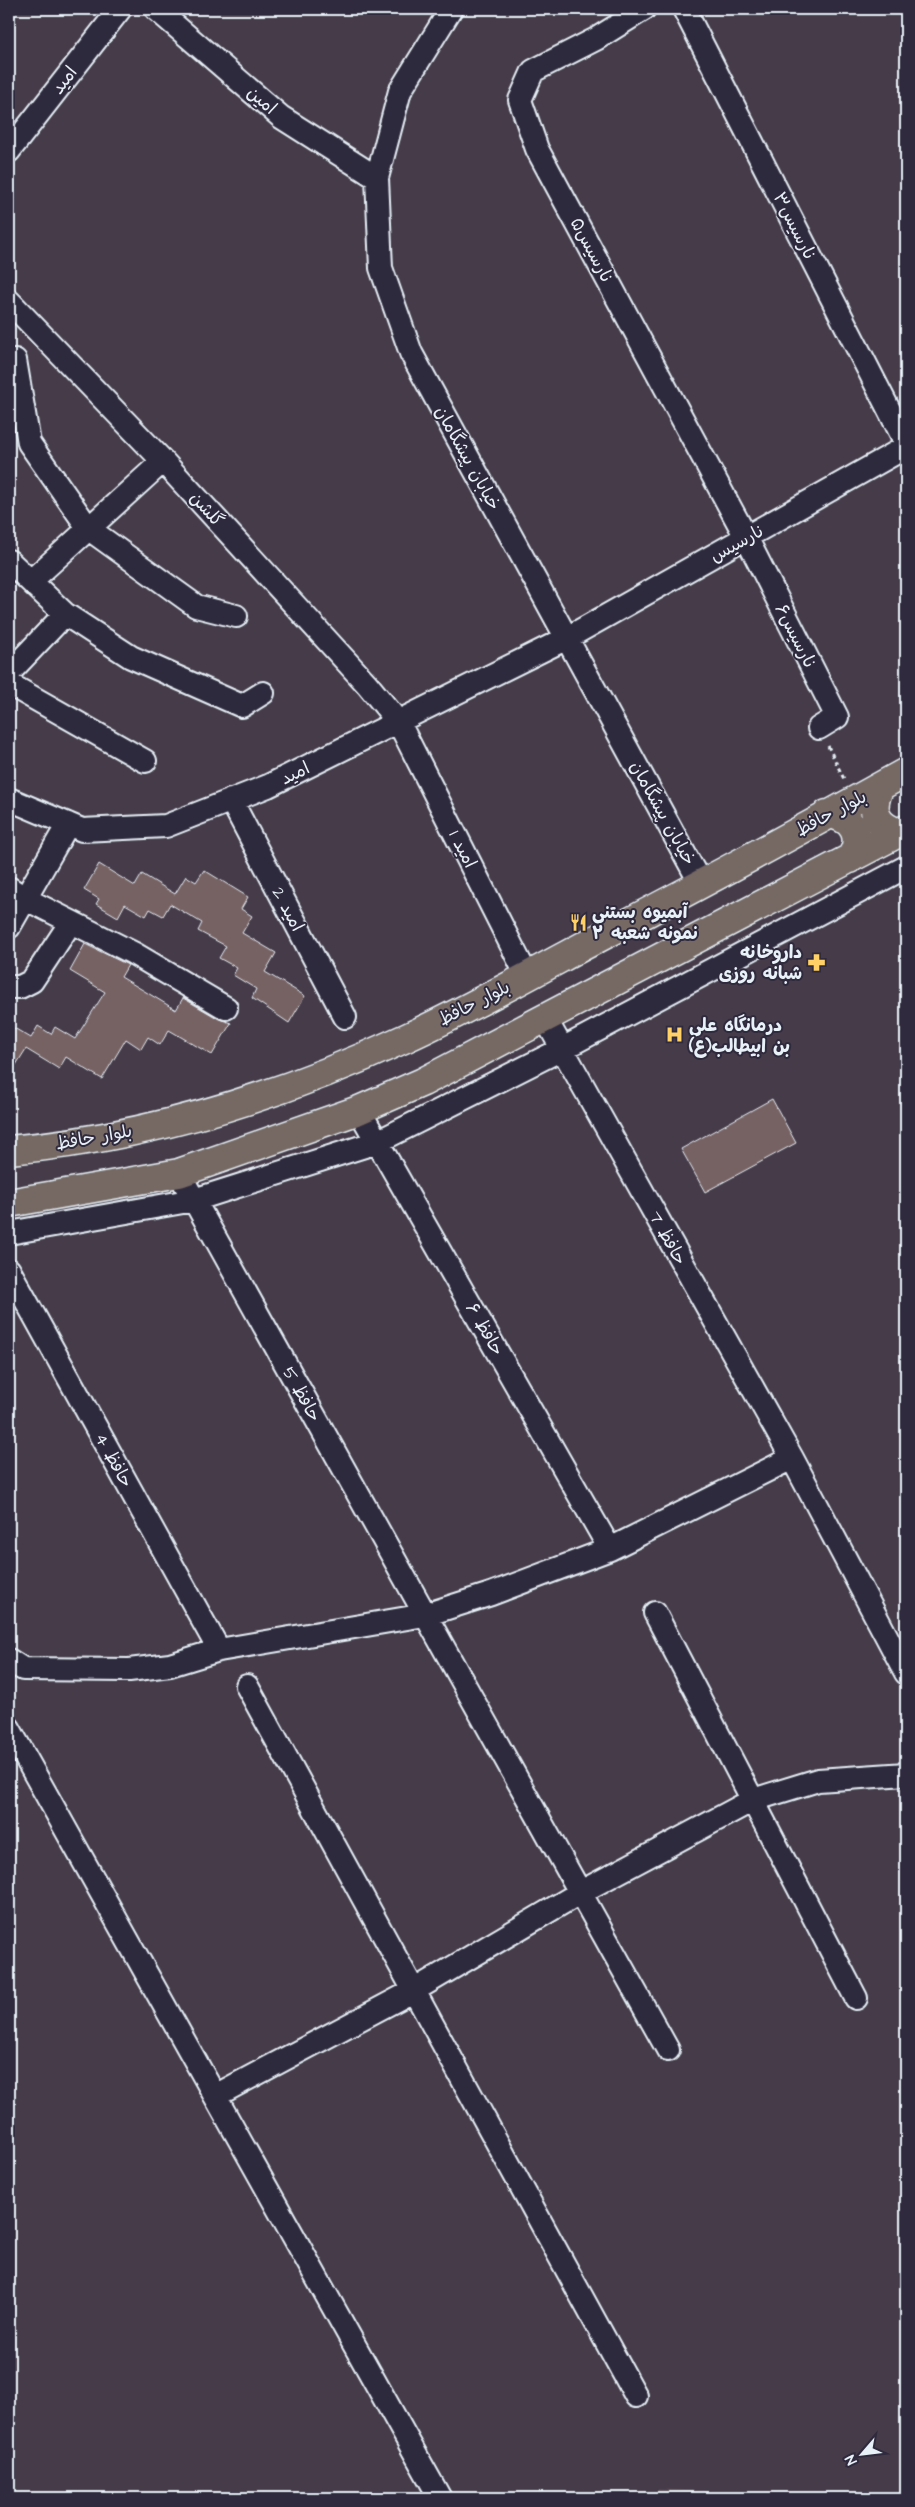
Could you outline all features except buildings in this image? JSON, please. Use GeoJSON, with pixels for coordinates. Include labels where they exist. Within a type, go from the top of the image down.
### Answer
{"type":"FeatureCollection","features":[{"type":"Feature","properties":{"kind":"main road","name":"بلوار حافظ"},"geometry":{"type":"LineString","coordinates":[[9,1150],[38,1147],[176,1123],[306,1080],[406,1038],[701,884],[906,772]]}},
{"type":"Feature","properties":{"kind":"main road"},"geometry":{"type":"LineString","coordinates":[[880,787],[874,798],[874,810],[879,821],[888,829],[903,831]]}},
{"type":"Feature","properties":{"kind":"main road"},"geometry":{"type":"LineString","coordinates":[[827,814],[843,817],[854,829],[857,845],[850,859]]}},
{"type":"Feature","properties":{"kind":"main road"},"geometry":{"type":"LineString","coordinates":[[9,1203],[179,1173],[359,1110],[423,1082],[729,920],[903,831]]}},
{"type":"Feature","properties":{"kind":"street","name":"امید"},"geometry":{"type":"LineString","coordinates":[[9,151],[120,9]]}},
{"type":"Feature","properties":{"kind":"street","name":"امین"},"geometry":{"type":"LineString","coordinates":[[156,9],[281,117],[377,178]]}},
{"type":"Feature","properties":{"kind":"street","name":"خیابان پیشگامان"},"geometry":{"type":"LineString","coordinates":[[451,9],[400,91],[377,178],[381,268],[411,353],[701,884]]}},
{"type":"Feature","properties":{"kind":"street","name":"نارسیس۵"},"geometry":{"type":"LineString","coordinates":[[644,9],[596,39],[534,70],[520,100],[537,149],[746,537]]}},
{"type":"Feature","properties":{"kind":"street","name":"نارسیس۳"},"geometry":{"type":"LineString","coordinates":[[684,9],[906,443]]}},
{"type":"Feature","properties":{"kind":"street","name":"گلشن"},"geometry":{"type":"LineString","coordinates":[[9,301],[163,462],[367,684],[399,723]]}},
{"type":"Feature","properties":{"kind":"street"},"geometry":{"type":"LineString","coordinates":[[15,360],[29,443],[89,529],[196,606],[236,616]]}},
{"type":"Feature","properties":{"kind":"street","name":"نارسیس"},"geometry":{"type":"LineString","coordinates":[[567,638],[906,447]]}},
{"type":"Feature","properties":{"kind":"street"},"geometry":{"type":"LineString","coordinates":[[31,581],[163,462]]}},
{"type":"Feature","properties":{"kind":"street","name":"نارسیس۶"},"geometry":{"type":"LineString","coordinates":[[746,537],[836,717],[819,728]]}},
{"type":"Feature","properties":{"kind":"street"},"geometry":{"type":"LineString","coordinates":[[9,560],[65,614],[131,658],[242,706],[263,693]]}},
{"type":"Feature","properties":{"kind":"street"},"geometry":{"type":"LineString","coordinates":[[9,672],[65,614]]}},
{"type":"Feature","properties":{"kind":"street","name":"امید"},"geometry":{"type":"LineString","coordinates":[[9,799],[82,830],[166,826],[268,786],[399,723],[567,638]]}},
{"type":"Feature","properties":{"kind":"street"},"geometry":{"type":"LineString","coordinates":[[9,684],[145,761]]}},
{"type":"Feature","properties":{"kind":"street","name":"امید 1"},"geometry":{"type":"LineString","coordinates":[[399,723],[527,976]]}},
{"type":"Feature","properties":{"kind":"street","name":"امید 2"},"geometry":{"type":"LineString","coordinates":[[231,800],[345,1017]]}},
{"type":"Feature","properties":{"kind":"street"},"geometry":{"type":"LineString","coordinates":[[9,927],[18,893],[68,824]]}},
{"type":"Feature","properties":{"kind":"street"},"geometry":{"type":"LineString","coordinates":[[9,1234],[194,1200],[377,1142],[562,1049],[906,867]]}},
{"type":"Feature","properties":{"kind":"street"},"geometry":{"type":"LineString","coordinates":[[18,893],[133,953],[226,1008]]}},
{"type":"Feature","properties":{"kind":"street"},"geometry":{"type":"LineString","coordinates":[[729,920],[743,953]]}},
{"type":"Feature","properties":{"kind":"street"},"geometry":{"type":"LineString","coordinates":[[9,987],[20,987],[32,981],[71,922]]}},
{"type":"Feature","properties":{"kind":"street","name":"حافظ 7"},"geometry":{"type":"LineString","coordinates":[[545,1018],[792,1458],[906,1673]]}},
{"type":"Feature","properties":{"kind":"street","name":"حافظ ۶"},"geometry":{"type":"LineString","coordinates":[[359,1110],[610,1549]]}},
{"type":"Feature","properties":{"kind":"street","name":"حافظ 5"},"geometry":{"type":"LineString","coordinates":[[179,1173],[668,2050]]}},
{"type":"Feature","properties":{"kind":"street","name":"حافظ 4"},"geometry":{"type":"LineString","coordinates":[[9,1270],[219,1650]]}},
{"type":"Feature","properties":{"kind":"street"},"geometry":{"type":"LineString","coordinates":[[9,1660],[23,1669],[129,1670],[170,1665],[219,1650],[425,1616],[491,1594],[610,1549],[792,1458]]}},
{"type":"Feature","properties":{"kind":"street"},"geometry":{"type":"LineString","coordinates":[[655,1613],[856,1998]]}},
{"type":"Feature","properties":{"kind":"street"},"geometry":{"type":"LineString","coordinates":[[247,1686],[636,2396]]}},
{"type":"Feature","properties":{"kind":"street"},"geometry":{"type":"LineString","coordinates":[[9,1728],[440,2498]]}},
{"type":"Feature","properties":{"kind":"street"},"geometry":{"type":"LineString","coordinates":[[215,2096],[414,1990],[581,1892],[752,1800],[818,1780],[906,1774]]}},
{"type":"Feature","properties":{"kind":"path"},"geometry":{"type":"LineString","coordinates":[[819,728],[854,801]]}},
{"type":"Feature","properties":{"kind":"shaded area"},"geometry":{"type":"Polygon","coordinates":[[[658,2489],[885,2498],[653,2498],[658,2489]]]}},
{"type":"Feature","properties":{"kind":"place","name":"آبمیوه بستنی نمونه شعبه ۲"},"geometry":{"type":"Point","coordinates":[578,922]}},
{"type":"Feature","properties":{"kind":"place","name":"داروخانه شبانه روزی"},"geometry":{"type":"Point","coordinates":[816,962]}},
{"type":"Feature","properties":{"kind":"place","name":"درمانگاه علی بن ابیطالب(ع)"},"geometry":{"type":"Point","coordinates":[675,1035]}}]}
